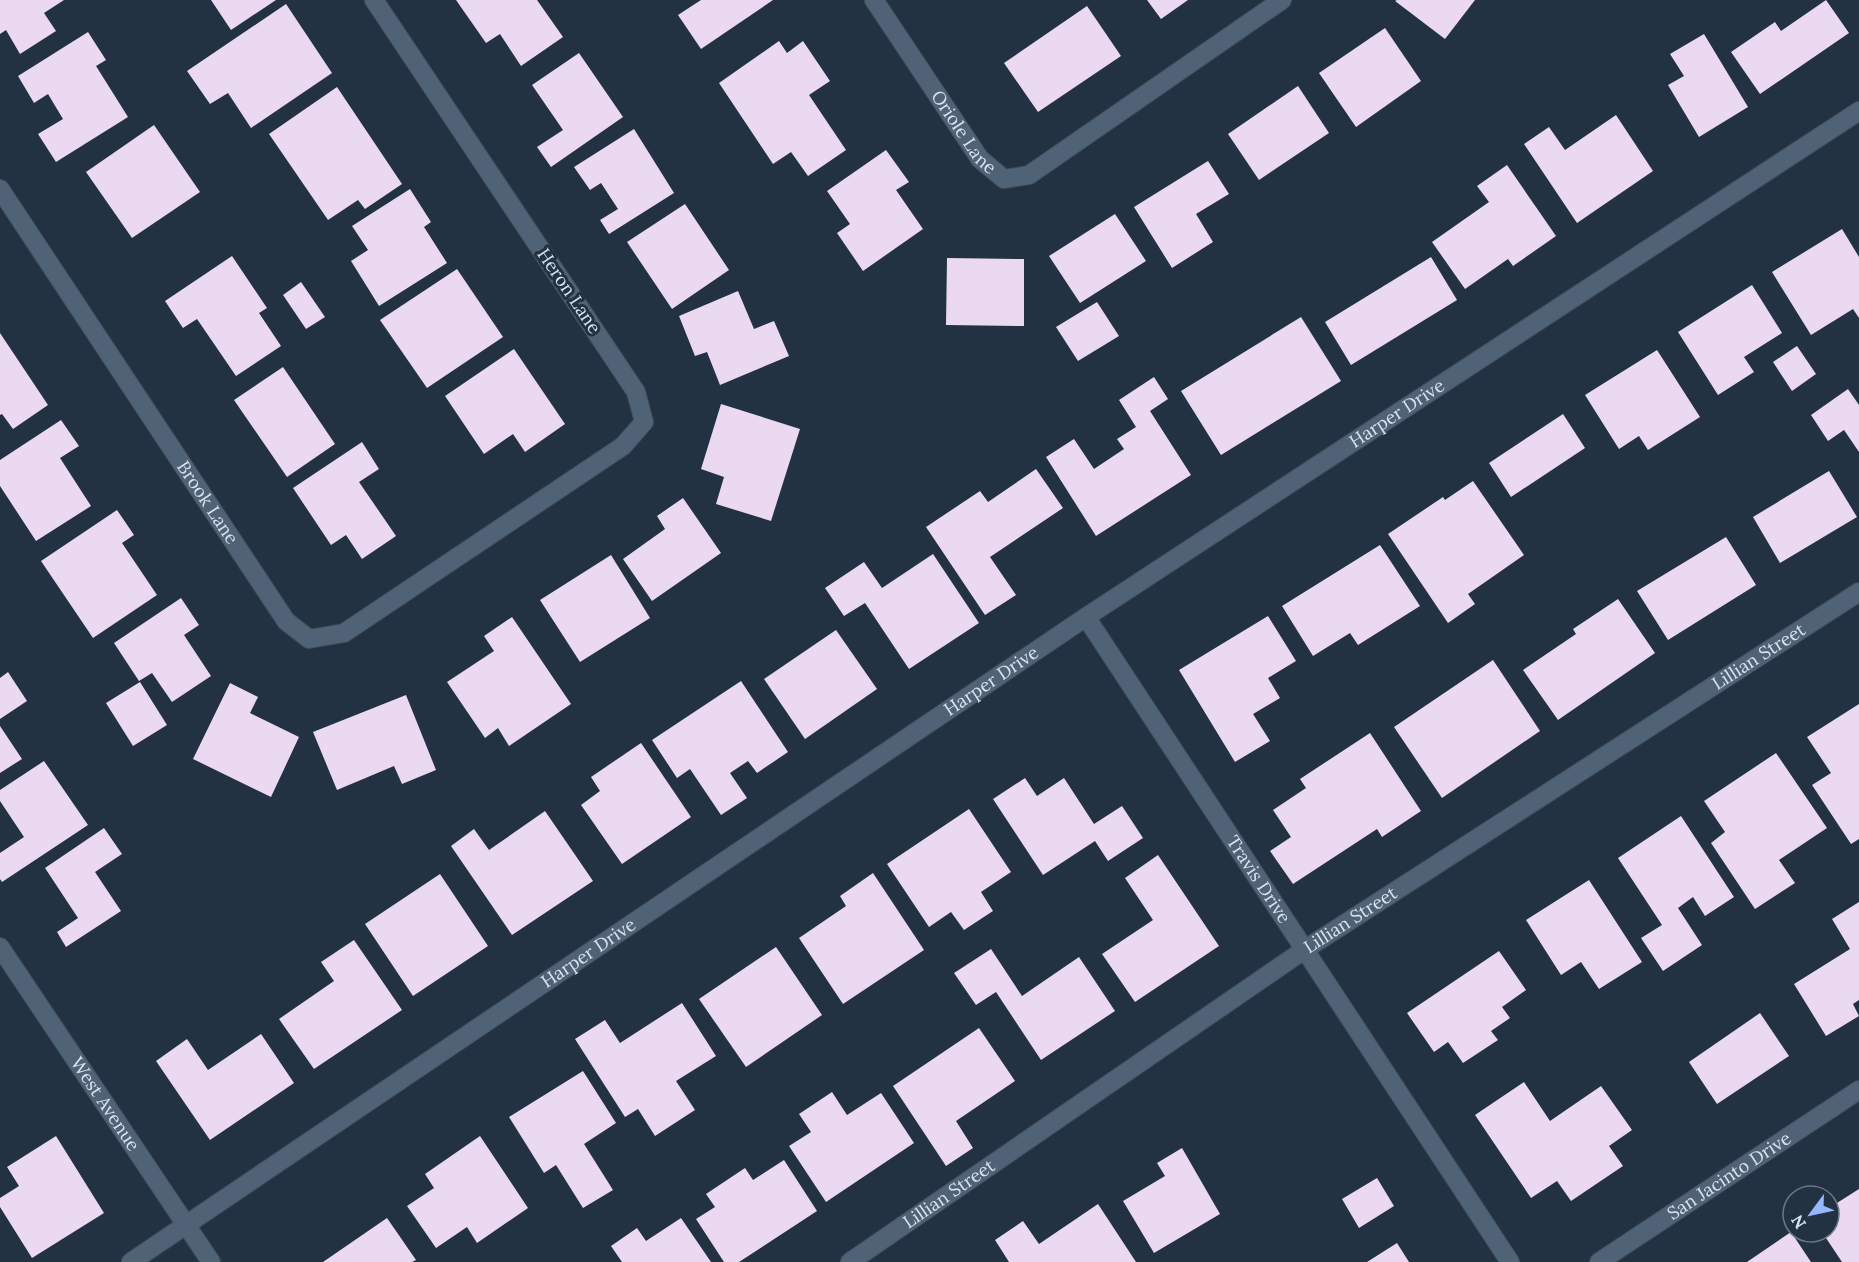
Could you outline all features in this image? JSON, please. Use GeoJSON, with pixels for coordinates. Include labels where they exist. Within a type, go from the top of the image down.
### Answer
{"type":"FeatureCollection","features":[{"type":"Feature","properties":{"kind":"street","name":"Heron Lane"},"geometry":{"type":"LineString","coordinates":[[374,0],[636,392],[644,422],[623,446],[486,538]]}},
{"type":"Feature","properties":{"kind":"street","name":"Oriole Lane"},"geometry":{"type":"LineString","coordinates":[[874,0],[980,159],[1004,179],[1029,175],[1282,0]]}},
{"type":"Feature","properties":{"kind":"street","name":"Harper Drive"},"geometry":{"type":"LineString","coordinates":[[131,1262],[1086,617],[1859,111]]}},
{"type":"Feature","properties":{"kind":"street","name":"Brook Lane"},"geometry":{"type":"LineString","coordinates":[[0,189],[286,621],[309,639],[344,633],[486,538]]}},
{"type":"Feature","properties":{"kind":"street","name":"Lillian Street"},"geometry":{"type":"LineString","coordinates":[[850,1262],[1304,950],[1859,592]]}},
{"type":"Feature","properties":{"kind":"street","name":"Travis Drive"},"geometry":{"type":"LineString","coordinates":[[1086,617],[1510,1262]]}},
{"type":"Feature","properties":{"kind":"street","name":"West Avenue"},"geometry":{"type":"LineString","coordinates":[[0,947],[211,1262]]}},
{"type":"Feature","properties":{"kind":"street","name":"San Jacinto Drive"},"geometry":{"type":"LineString","coordinates":[[1599,1262],[1859,1090]]}},
{"type":"Feature","properties":{"kind":"building"},"geometry":{"type":"Polygon","coordinates":[[[0,0],[64,0],[44,13],[56,31],[20,54],[6,30],[0,34],[0,0]]]}},
{"type":"Feature","properties":{"kind":"building"},"geometry":{"type":"Polygon","coordinates":[[[211,0],[276,0],[231,30],[211,0]]]}},
{"type":"Feature","properties":{"kind":"building"},"geometry":{"type":"Polygon","coordinates":[[[456,0],[537,0],[563,37],[521,66],[500,34],[486,43],[456,0]]]}},
{"type":"Feature","properties":{"kind":"building"},"geometry":{"type":"Polygon","coordinates":[[[701,0],[773,0],[701,49],[678,15],[701,0]]]}},
{"type":"Feature","properties":{"kind":"building"},"geometry":{"type":"Polygon","coordinates":[[[1147,0],[1188,0],[1161,19],[1147,0]]]}},
{"type":"Feature","properties":{"kind":"building"},"geometry":{"type":"Polygon","coordinates":[[[1475,0],[1445,39],[1395,1],[1475,0]]]}},
{"type":"Feature","properties":{"kind":"building"},"geometry":{"type":"Polygon","coordinates":[[[1826,0],[1849,33],[1760,94],[1731,52],[1775,22],[1781,31],[1826,0]]]}},
{"type":"Feature","properties":{"kind":"building"},"geometry":{"type":"Polygon","coordinates":[[[286,4],[332,73],[251,128],[228,93],[210,104],[187,71],[286,4]]]}},
{"type":"Feature","properties":{"kind":"building"},"geometry":{"type":"Polygon","coordinates":[[[1087,6],[1121,56],[1038,112],[1004,63],[1087,6]]]}},
{"type":"Feature","properties":{"kind":"building"},"geometry":{"type":"Polygon","coordinates":[[[1385,28],[1421,81],[1356,127],[1319,73],[1385,28]]]}},
{"type":"Feature","properties":{"kind":"building"},"geometry":{"type":"Polygon","coordinates":[[[88,32],[106,60],[96,66],[128,117],[56,162],[38,134],[63,119],[48,94],[34,103],[18,76],[88,32]]]}},
{"type":"Feature","properties":{"kind":"building"},"geometry":{"type":"Polygon","coordinates":[[[1704,34],[1748,107],[1699,137],[1668,85],[1684,76],[1670,54],[1704,34]]]}},
{"type":"Feature","properties":{"kind":"building"},"geometry":{"type":"Polygon","coordinates":[[[779,41],[787,53],[803,41],[830,81],[809,95],[846,150],[808,176],[791,152],[773,164],[719,83],[779,41]]]}},
{"type":"Feature","properties":{"kind":"building"},"geometry":{"type":"Polygon","coordinates":[[[579,53],[623,117],[551,167],[537,147],[563,130],[532,85],[579,53]]]}},
{"type":"Feature","properties":{"kind":"building"},"geometry":{"type":"Polygon","coordinates":[[[1298,86],[1329,133],[1259,180],[1228,134],[1298,86]]]}},
{"type":"Feature","properties":{"kind":"building"},"geometry":{"type":"Polygon","coordinates":[[[337,87],[402,184],[365,209],[358,200],[328,220],[269,134],[337,87]]]}},
{"type":"Feature","properties":{"kind":"building"},"geometry":{"type":"Polygon","coordinates":[[[1616,115],[1653,171],[1577,223],[1524,144],[1549,127],[1565,150],[1616,115]]]}},
{"type":"Feature","properties":{"kind":"building"},"geometry":{"type":"Polygon","coordinates":[[[154,125],[200,192],[132,238],[86,172],[154,125]]]}},
{"type":"Feature","properties":{"kind":"building"},"geometry":{"type":"Polygon","coordinates":[[[634,129],[674,193],[609,234],[600,220],[618,209],[601,183],[590,190],[574,167],[634,129]]]}},
{"type":"Feature","properties":{"kind":"building"},"geometry":{"type":"Polygon","coordinates":[[[886,150],[909,182],[896,190],[923,229],[863,271],[837,233],[850,224],[827,191],[886,150]]]}},
{"type":"Feature","properties":{"kind":"building"},"geometry":{"type":"Polygon","coordinates":[[[1208,161],[1229,194],[1196,214],[1213,242],[1172,268],[1134,207],[1208,161]]]}},
{"type":"Feature","properties":{"kind":"building"},"geometry":{"type":"Polygon","coordinates":[[[1507,165],[1556,236],[1513,266],[1508,259],[1465,289],[1432,242],[1489,202],[1477,186],[1507,165]]]}},
{"type":"Feature","properties":{"kind":"building"},"geometry":{"type":"Polygon","coordinates":[[[410,189],[431,222],[424,227],[447,263],[379,306],[351,261],[368,250],[352,226],[410,189]]]}},
{"type":"Feature","properties":{"kind":"building"},"geometry":{"type":"Polygon","coordinates":[[[685,204],[729,270],[672,309],[627,242],[685,204]]]}},
{"type":"Feature","properties":{"kind":"building"},"geometry":{"type":"Polygon","coordinates":[[[1115,214],[1146,261],[1080,303],[1049,256],[1115,214]]]}},
{"type":"Feature","properties":{"kind":"building"},"geometry":{"type":"Polygon","coordinates":[[[1842,229],[1859,257],[1859,318],[1853,309],[1811,335],[1772,272],[1842,229]]]}},
{"type":"Feature","properties":{"kind":"building"},"geometry":{"type":"Polygon","coordinates":[[[232,256],[267,308],[259,313],[281,346],[236,376],[197,319],[183,328],[165,301],[232,256]]]}},
{"type":"Feature","properties":{"kind":"building"},"geometry":{"type":"Polygon","coordinates":[[[1431,257],[1457,300],[1351,365],[1325,322],[1431,257]]]}},
{"type":"Feature","properties":{"kind":"building"},"geometry":{"type":"Polygon","coordinates":[[[947,258],[1024,259],[1024,326],[946,325],[947,258]]]}},
{"type":"Feature","properties":{"kind":"building"},"geometry":{"type":"Polygon","coordinates":[[[457,269],[503,337],[427,388],[380,320],[457,269]]]}},
{"type":"Feature","properties":{"kind":"building"},"geometry":{"type":"Polygon","coordinates":[[[301,282],[325,317],[306,329],[283,295],[301,282]]]}},
{"type":"Feature","properties":{"kind":"building"},"geometry":{"type":"Polygon","coordinates":[[[1752,285],[1782,333],[1744,357],[1754,372],[1718,395],[1678,332],[1752,285]]]}},
{"type":"Feature","properties":{"kind":"building"},"geometry":{"type":"Polygon","coordinates":[[[738,291],[754,329],[774,321],[789,356],[720,385],[707,352],[695,356],[679,316],[738,291]]]}},
{"type":"Feature","properties":{"kind":"building"},"geometry":{"type":"Polygon","coordinates":[[[1097,302],[1119,336],[1078,361],[1056,327],[1097,302]]]}},
{"type":"Feature","properties":{"kind":"building"},"geometry":{"type":"Polygon","coordinates":[[[1301,317],[1341,381],[1221,455],[1181,391],[1301,317]]]}},
{"type":"Feature","properties":{"kind":"building"},"geometry":{"type":"Polygon","coordinates":[[[0,333],[48,405],[13,429],[2,414],[0,415],[0,333]]]}},
{"type":"Feature","properties":{"kind":"building"},"geometry":{"type":"Polygon","coordinates":[[[1797,346],[1816,374],[1792,391],[1773,362],[1797,346]]]}},
{"type":"Feature","properties":{"kind":"building"},"geometry":{"type":"Polygon","coordinates":[[[514,349],[565,424],[525,452],[513,434],[484,454],[445,396],[514,349]]]}},
{"type":"Feature","properties":{"kind":"building"},"geometry":{"type":"Polygon","coordinates":[[[1657,350],[1700,417],[1648,450],[1639,436],[1619,449],[1585,395],[1657,350]]]}},
{"type":"Feature","properties":{"kind":"building"},"geometry":{"type":"Polygon","coordinates":[[[283,367],[335,444],[287,477],[234,400],[283,367]]]}},
{"type":"Feature","properties":{"kind":"building"},"geometry":{"type":"Polygon","coordinates":[[[1154,377],[1168,399],[1150,411],[1191,475],[1096,536],[1046,457],[1074,439],[1094,469],[1124,449],[1117,439],[1136,427],[1119,400],[1154,377]]]}},
{"type":"Feature","properties":{"kind":"building"},"geometry":{"type":"Polygon","coordinates":[[[1848,389],[1859,405],[1859,452],[1844,430],[1828,441],[1811,415],[1848,389]]]}},
{"type":"Feature","properties":{"kind":"building"},"geometry":{"type":"Polygon","coordinates":[[[721,404],[800,429],[771,521],[716,504],[724,477],[701,469],[721,404]]]}},
{"type":"Feature","properties":{"kind":"building"},"geometry":{"type":"Polygon","coordinates":[[[1563,414],[1585,448],[1511,497],[1489,463],[1563,414]]]}},
{"type":"Feature","properties":{"kind":"building"},"geometry":{"type":"Polygon","coordinates":[[[61,420],[79,446],[60,458],[91,506],[36,541],[0,486],[0,460],[61,420]]]}},
{"type":"Feature","properties":{"kind":"building"},"geometry":{"type":"Polygon","coordinates":[[[362,442],[379,469],[359,482],[396,536],[362,559],[346,535],[331,545],[293,488],[362,442]]]}},
{"type":"Feature","properties":{"kind":"building"},"geometry":{"type":"Polygon","coordinates":[[[1036,469],[1063,508],[990,557],[1016,595],[985,615],[926,527],[980,491],[988,502],[1036,469]]]}},
{"type":"Feature","properties":{"kind":"building"},"geometry":{"type":"Polygon","coordinates":[[[1829,471],[1857,517],[1780,563],[1753,517],[1829,471]]]}},
{"type":"Feature","properties":{"kind":"building"},"geometry":{"type":"Polygon","coordinates":[[[1473,481],[1524,555],[1468,594],[1475,604],[1448,623],[1388,534],[1443,497],[1445,500],[1473,481]]]}},
{"type":"Feature","properties":{"kind":"building"},"geometry":{"type":"Polygon","coordinates":[[[683,498],[721,553],[652,601],[623,559],[665,529],[657,516],[683,498]]]}},
{"type":"Feature","properties":{"kind":"building"},"geometry":{"type":"Polygon","coordinates":[[[117,510],[134,535],[122,543],[157,595],[93,638],[41,561],[117,510]]]}},
{"type":"Feature","properties":{"kind":"building"},"geometry":{"type":"Polygon","coordinates":[[[1726,537],[1756,585],[1668,640],[1637,591],[1726,537]]]}},
{"type":"Feature","properties":{"kind":"building"},"geometry":{"type":"Polygon","coordinates":[[[1380,545],[1420,606],[1358,645],[1350,633],[1313,656],[1282,606],[1380,545]]]}},
{"type":"Feature","properties":{"kind":"building"},"geometry":{"type":"Polygon","coordinates":[[[933,554],[979,623],[909,669],[865,603],[844,616],[825,588],[864,562],[882,588],[933,554]]]}},
{"type":"Feature","properties":{"kind":"building"},"geometry":{"type":"Polygon","coordinates":[[[611,555],[650,618],[580,662],[540,600],[611,555]]]}},
{"type":"Feature","properties":{"kind":"building"},"geometry":{"type":"Polygon","coordinates":[[[181,598],[199,625],[184,635],[211,676],[172,702],[152,673],[139,681],[114,643],[181,598]]]}},
{"type":"Feature","properties":{"kind":"building"},"geometry":{"type":"Polygon","coordinates":[[[1618,599],[1655,653],[1558,720],[1523,670],[1576,634],[1573,629],[1618,599]]]}},
{"type":"Feature","properties":{"kind":"building"},"geometry":{"type":"Polygon","coordinates":[[[1268,616],[1296,661],[1268,678],[1280,698],[1253,714],[1270,741],[1235,762],[1179,670],[1268,616]]]}},
{"type":"Feature","properties":{"kind":"building"},"geometry":{"type":"Polygon","coordinates":[[[512,617],[571,704],[509,746],[498,728],[485,738],[447,682],[494,651],[484,636],[512,617]]]}},
{"type":"Feature","properties":{"kind":"building"},"geometry":{"type":"Polygon","coordinates":[[[836,630],[877,689],[805,739],[764,679],[836,630]]]}},
{"type":"Feature","properties":{"kind":"building"},"geometry":{"type":"Polygon","coordinates":[[[1493,660],[1540,731],[1442,798],[1394,727],[1493,660]]]}},
{"type":"Feature","properties":{"kind":"building"},"geometry":{"type":"Polygon","coordinates":[[[8,672],[27,701],[0,719],[0,678],[8,672]]]}},
{"type":"Feature","properties":{"kind":"building"},"geometry":{"type":"Polygon","coordinates":[[[741,681],[788,752],[757,773],[748,761],[730,773],[747,798],[721,815],[690,769],[677,778],[652,740],[741,681]]]}},
{"type":"Feature","properties":{"kind":"building"},"geometry":{"type":"Polygon","coordinates":[[[140,682],[167,725],[133,746],[106,703],[140,682]]]}},
{"type":"Feature","properties":{"kind":"building"},"geometry":{"type":"Polygon","coordinates":[[[230,683],[258,697],[250,713],[299,737],[271,797],[193,759],[230,683]]]}},
{"type":"Feature","properties":{"kind":"building"},"geometry":{"type":"Polygon","coordinates":[[[406,695],[436,770],[402,784],[394,766],[337,790],[313,732],[406,695]]]}},
{"type":"Feature","properties":{"kind":"building"},"geometry":{"type":"Polygon","coordinates":[[[1859,704],[1859,839],[1851,844],[1812,785],[1831,773],[1807,737],[1859,704]]]}},
{"type":"Feature","properties":{"kind":"building"},"geometry":{"type":"Polygon","coordinates":[[[0,726],[22,759],[0,773],[0,726]]]}},
{"type":"Feature","properties":{"kind":"building"},"geometry":{"type":"Polygon","coordinates":[[[1370,733],[1421,811],[1382,837],[1377,829],[1293,884],[1270,851],[1291,837],[1273,810],[1306,788],[1300,779],[1370,733]]]}},
{"type":"Feature","properties":{"kind":"building"},"geometry":{"type":"Polygon","coordinates":[[[641,743],[691,817],[622,864],[581,805],[600,791],[591,777],[641,743]]]}},
{"type":"Feature","properties":{"kind":"building"},"geometry":{"type":"Polygon","coordinates":[[[1776,753],[1827,828],[1779,860],[1795,883],[1755,909],[1711,843],[1725,832],[1704,801],[1776,753]]]}},
{"type":"Feature","properties":{"kind":"building"},"geometry":{"type":"Polygon","coordinates":[[[44,761],[88,825],[2,882],[0,853],[24,837],[0,801],[0,790],[44,761]]]}},
{"type":"Feature","properties":{"kind":"building"},"geometry":{"type":"Polygon","coordinates":[[[1025,778],[1037,796],[1064,778],[1094,824],[1122,806],[1143,838],[1108,861],[1095,841],[1043,875],[993,799],[1025,778]]]}},
{"type":"Feature","properties":{"kind":"building"},"geometry":{"type":"Polygon","coordinates":[[[969,809],[1011,872],[981,892],[993,911],[964,930],[951,912],[929,927],[887,864],[969,809]]]}},
{"type":"Feature","properties":{"kind":"building"},"geometry":{"type":"Polygon","coordinates":[[[545,811],[593,881],[512,935],[451,846],[474,829],[489,850],[545,811]]]}},
{"type":"Feature","properties":{"kind":"building"},"geometry":{"type":"Polygon","coordinates":[[[1681,816],[1734,897],[1705,916],[1693,897],[1678,908],[1702,945],[1663,971],[1641,938],[1662,925],[1618,858],[1681,816]]]}},
{"type":"Feature","properties":{"kind":"building"},"geometry":{"type":"Polygon","coordinates":[[[104,828],[122,854],[95,872],[121,911],[66,947],[57,932],[78,918],[45,868],[104,828]]]}},
{"type":"Feature","properties":{"kind":"building"},"geometry":{"type":"Polygon","coordinates":[[[1158,855],[1219,946],[1135,1002],[1102,954],[1153,920],[1125,878],[1158,855]]]}},
{"type":"Feature","properties":{"kind":"building"},"geometry":{"type":"Polygon","coordinates":[[[873,873],[924,950],[843,1004],[799,938],[846,906],[840,896],[873,873]]]}},
{"type":"Feature","properties":{"kind":"building"},"geometry":{"type":"Polygon","coordinates":[[[440,874],[488,946],[413,996],[365,924],[440,874]]]}},
{"type":"Feature","properties":{"kind":"building"},"geometry":{"type":"Polygon","coordinates":[[[1589,880],[1642,962],[1599,989],[1581,962],[1561,975],[1526,920],[1589,880]]]}},
{"type":"Feature","properties":{"kind":"building"},"geometry":{"type":"Polygon","coordinates":[[[1859,902],[1859,1000],[1853,1004],[1859,1016],[1826,1036],[1794,984],[1850,949],[1832,919],[1859,902]]]}},
{"type":"Feature","properties":{"kind":"building"},"geometry":{"type":"Polygon","coordinates":[[[354,940],[402,1010],[314,1069],[279,1019],[334,981],[321,962],[354,940]]]}},
{"type":"Feature","properties":{"kind":"building"},"geometry":{"type":"Polygon","coordinates":[[[776,947],[822,1015],[746,1067],[699,999],[776,947]]]}},
{"type":"Feature","properties":{"kind":"building"},"geometry":{"type":"Polygon","coordinates":[[[991,949],[1022,996],[1079,957],[1115,1011],[1041,1060],[996,992],[976,1005],[954,973],[991,949]]]}},
{"type":"Feature","properties":{"kind":"building"},"geometry":{"type":"Polygon","coordinates":[[[1499,951],[1526,990],[1502,1007],[1510,1018],[1491,1031],[1498,1040],[1463,1063],[1448,1042],[1434,1052],[1407,1013],[1499,951]]]}},
{"type":"Feature","properties":{"kind":"building"},"geometry":{"type":"Polygon","coordinates":[[[682,1003],[716,1056],[676,1081],[695,1110],[655,1136],[638,1109],[625,1117],[575,1039],[605,1020],[620,1043],[682,1003]]]}},
{"type":"Feature","properties":{"kind":"building"},"geometry":{"type":"Polygon","coordinates":[[[1760,1013],[1789,1056],[1717,1104],[1689,1062],[1760,1013]]]}},
{"type":"Feature","properties":{"kind":"building"},"geometry":{"type":"Polygon","coordinates":[[[979,1028],[1015,1081],[956,1121],[973,1148],[946,1166],[893,1086],[979,1028]]]}},
{"type":"Feature","properties":{"kind":"building"},"geometry":{"type":"Polygon","coordinates":[[[261,1034],[294,1083],[210,1140],[156,1061],[187,1039],[208,1070],[261,1034]]]}},
{"type":"Feature","properties":{"kind":"building"},"geometry":{"type":"Polygon","coordinates":[[[583,1071],[616,1123],[584,1144],[613,1190],[583,1208],[556,1165],[544,1173],[509,1117],[583,1071]]]}},
{"type":"Feature","properties":{"kind":"building"},"geometry":{"type":"Polygon","coordinates":[[[1524,1082],[1550,1121],[1601,1086],[1632,1130],[1609,1146],[1623,1166],[1571,1201],[1557,1181],[1531,1198],[1475,1115],[1524,1082]]]}},
{"type":"Feature","properties":{"kind":"building"},"geometry":{"type":"Polygon","coordinates":[[[832,1092],[847,1115],[881,1093],[914,1143],[826,1202],[789,1146],[811,1132],[799,1114],[832,1092]]]}},
{"type":"Feature","properties":{"kind":"building"},"geometry":{"type":"Polygon","coordinates":[[[56,1136],[104,1213],[32,1258],[0,1207],[0,1198],[19,1186],[7,1167],[56,1136]]]}},
{"type":"Feature","properties":{"kind":"building"},"geometry":{"type":"Polygon","coordinates":[[[480,1136],[528,1208],[477,1243],[467,1227],[436,1248],[407,1206],[434,1188],[425,1174],[480,1136]]]}},
{"type":"Feature","properties":{"kind":"building"},"geometry":{"type":"Polygon","coordinates":[[[1182,1148],[1220,1214],[1154,1253],[1123,1201],[1165,1176],[1157,1163],[1182,1148]]]}},
{"type":"Feature","properties":{"kind":"building"},"geometry":{"type":"Polygon","coordinates":[[[784,1160],[817,1211],[739,1262],[724,1262],[696,1219],[715,1207],[706,1194],[745,1168],[753,1180],[784,1160]]]}},
{"type":"Feature","properties":{"kind":"building"},"geometry":{"type":"Polygon","coordinates":[[[1377,1178],[1394,1206],[1359,1228],[1342,1199],[1377,1178]]]}},
{"type":"Feature","properties":{"kind":"building"},"geometry":{"type":"Polygon","coordinates":[[[1859,1189],[1859,1262],[1842,1262],[1830,1244],[1841,1244],[1841,1200],[1859,1189]]]}},
{"type":"Feature","properties":{"kind":"building"},"geometry":{"type":"Polygon","coordinates":[[[1098,1204],[1136,1262],[1009,1262],[995,1240],[1023,1221],[1039,1244],[1098,1204]]]}},
{"type":"Feature","properties":{"kind":"building"},"geometry":{"type":"Polygon","coordinates":[[[387,1218],[416,1260],[412,1262],[323,1262],[387,1218]]]}},
{"type":"Feature","properties":{"kind":"building"},"geometry":{"type":"Polygon","coordinates":[[[681,1218],[711,1262],[622,1262],[611,1246],[637,1228],[646,1241],[681,1218]]]}},
{"type":"Feature","properties":{"kind":"building"},"geometry":{"type":"Polygon","coordinates":[[[1781,1239],[1781,1244],[1799,1244],[1811,1262],[1747,1262],[1781,1239]]]}},
{"type":"Feature","properties":{"kind":"building"},"geometry":{"type":"Polygon","coordinates":[[[1397,1243],[1409,1262],[1367,1262],[1397,1243]]]}}]}
